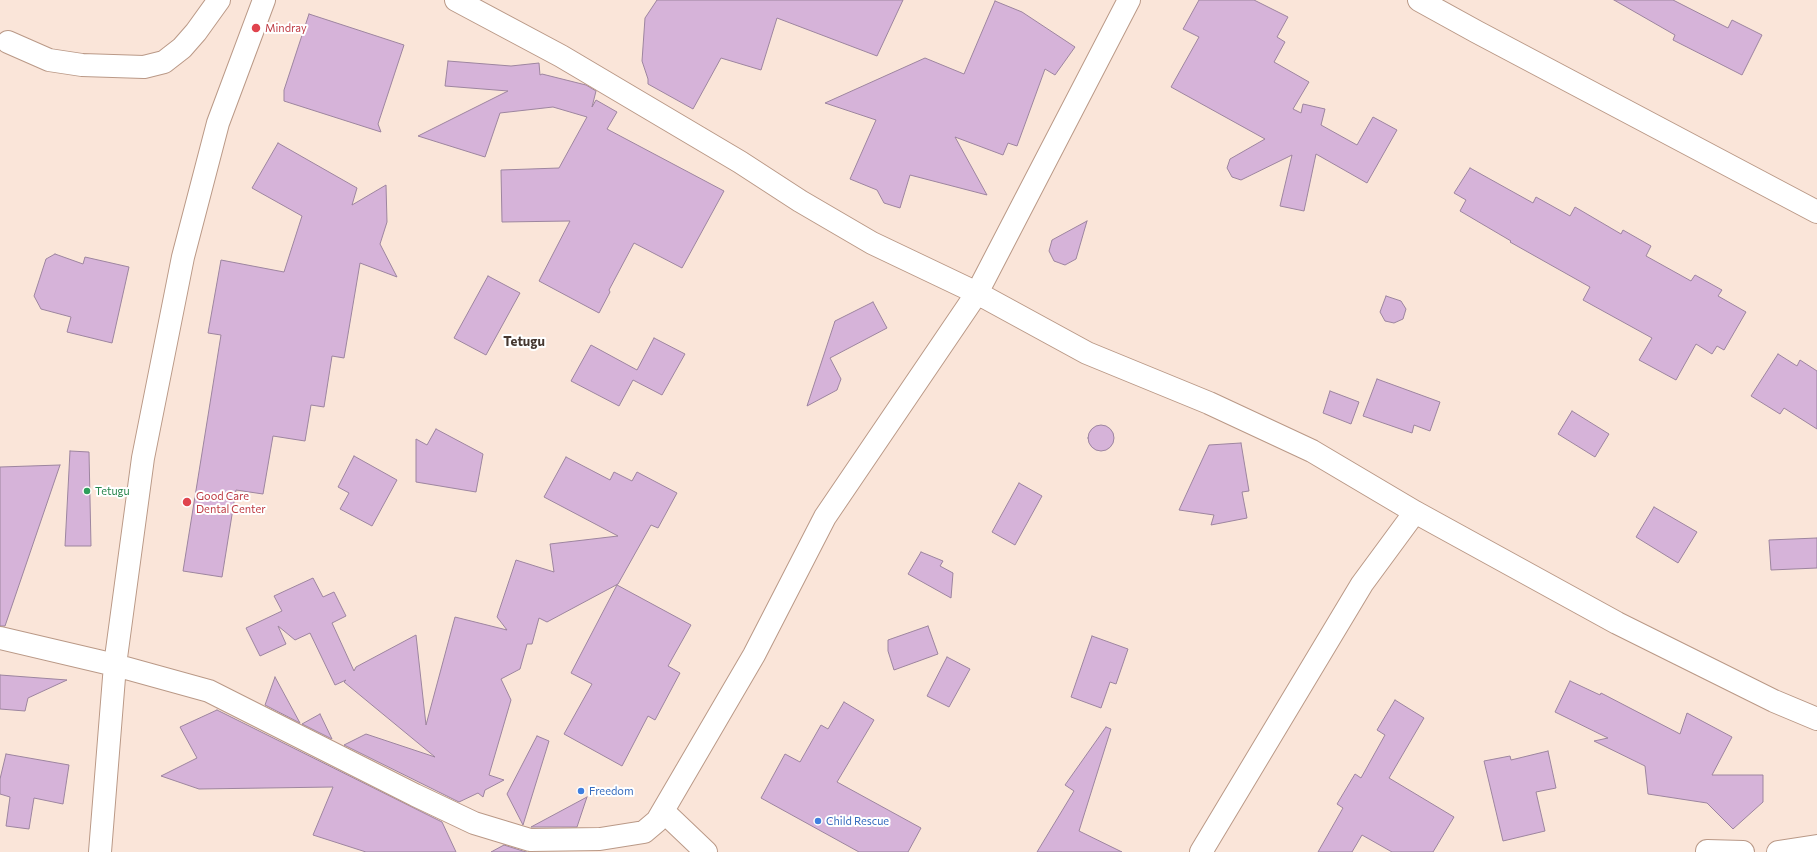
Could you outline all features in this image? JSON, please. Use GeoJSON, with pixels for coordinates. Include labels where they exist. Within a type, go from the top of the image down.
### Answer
{"type":"FeatureCollection","features":[{"type":"Feature","properties":{"kind":"street"},"geometry":{"type":"LineString","coordinates":[[8,42],[49,60],[82,65],[144,67],[164,62],[182,48],[196,32],[219,0]]}},
{"type":"Feature","properties":{"kind":"street"},"geometry":{"type":"LineString","coordinates":[[100,852],[115,665],[143,458],[183,257],[218,123],[264,0]]}},
{"type":"Feature","properties":{"kind":"street"},"geometry":{"type":"LineString","coordinates":[[456,0],[561,56],[740,162],[800,201],[872,243],[977,293],[1087,353],[1209,403],[1312,451],[1415,512],[1616,623],[1768,698],[1817,719]]}},
{"type":"Feature","properties":{"kind":"street"},"geometry":{"type":"LineString","coordinates":[[0,638],[115,665],[209,691],[467,820],[530,840],[600,839],[644,832],[657,821],[754,654],[825,517],[977,293],[1129,0]]}},
{"type":"Feature","properties":{"kind":"street"},"geometry":{"type":"LineString","coordinates":[[1419,0],[1484,36],[1817,212]]}},
{"type":"Feature","properties":{"kind":"street"},"geometry":{"type":"LineString","coordinates":[[1201,852],[1362,584],[1415,512]]}},
{"type":"Feature","properties":{"kind":"street"},"geometry":{"type":"LineString","coordinates":[[663,811],[706,852]]}},
{"type":"Feature","properties":{"kind":"street"},"geometry":{"type":"LineString","coordinates":[[1778,852],[1817,846]]}},
{"type":"Feature","properties":{"kind":"street"},"geometry":{"type":"LineString","coordinates":[[1707,851],[1743,852]]}},
{"type":"Feature","properties":{"kind":"building"},"geometry":{"type":"Polygon","coordinates":[[[657,0],[903,0],[877,56],[777,18],[761,70],[721,58],[693,109],[648,84],[648,79],[642,61],[645,18],[657,0]]]}},
{"type":"Feature","properties":{"kind":"building"},"geometry":{"type":"Polygon","coordinates":[[[1199,0],[1254,0],[1288,17],[1277,37],[1285,42],[1274,62],[1309,82],[1293,109],[1301,113],[1303,104],[1325,109],[1321,125],[1357,145],[1373,117],[1397,130],[1367,183],[1316,154],[1304,211],[1280,206],[1292,155],[1241,180],[1232,177],[1227,168],[1230,159],[1265,139],[1171,87],[1199,37],[1183,29],[1199,0]]]}},
{"type":"Feature","properties":{"kind":"building"},"geometry":{"type":"Polygon","coordinates":[[[1614,0],[1673,0],[1728,28],[1732,20],[1762,35],[1742,75],[1673,40],[1675,35],[1614,0]]]}},
{"type":"Feature","properties":{"kind":"building"},"geometry":{"type":"Polygon","coordinates":[[[995,1],[1022,12],[1075,47],[1055,75],[1045,69],[1017,146],[1008,143],[1003,155],[955,137],[987,195],[910,175],[900,208],[884,203],[877,190],[850,179],[876,120],[825,103],[925,58],[964,74],[995,1]]]}},
{"type":"Feature","properties":{"kind":"building"},"geometry":{"type":"Polygon","coordinates":[[[309,14],[404,45],[378,124],[381,132],[284,101],[284,90],[309,14]]]}},
{"type":"Feature","properties":{"kind":"building"},"geometry":{"type":"Polygon","coordinates":[[[448,61],[511,66],[539,63],[540,75],[542,74],[586,85],[596,91],[592,107],[596,100],[617,112],[607,129],[724,191],[682,268],[634,243],[609,290],[610,292],[599,313],[539,281],[570,221],[502,222],[501,170],[559,168],[587,117],[553,107],[500,113],[485,157],[418,136],[508,91],[445,86],[448,61]]]}},
{"type":"Feature","properties":{"kind":"building"},"geometry":{"type":"Polygon","coordinates":[[[278,143],[357,188],[352,205],[386,185],[387,222],[380,244],[397,277],[360,263],[344,358],[332,356],[324,407],[311,405],[305,441],[273,436],[263,494],[236,490],[222,577],[183,571],[221,335],[208,333],[221,260],[284,272],[302,216],[252,188],[278,143]]]}},
{"type":"Feature","properties":{"kind":"building"},"geometry":{"type":"Polygon","coordinates":[[[1470,168],[1533,203],[1536,197],[1570,216],[1575,207],[1621,234],[1623,230],[1651,246],[1646,256],[1691,281],[1695,275],[1722,290],[1718,296],[1746,312],[1724,350],[1717,346],[1712,354],[1696,344],[1676,380],[1639,360],[1652,338],[1583,300],[1590,287],[1510,242],[1511,241],[1460,211],[1466,200],[1454,193],[1470,168]]]}},
{"type":"Feature","properties":{"kind":"building"},"geometry":{"type":"Polygon","coordinates":[[[1087,221],[1076,259],[1065,265],[1054,261],[1049,251],[1052,240],[1087,221]]]}},
{"type":"Feature","properties":{"kind":"building"},"geometry":{"type":"Polygon","coordinates":[[[55,254],[83,264],[85,257],[129,267],[112,343],[67,332],[71,317],[41,309],[34,296],[46,259],[55,254]]]}},
{"type":"Feature","properties":{"kind":"building"},"geometry":{"type":"Polygon","coordinates":[[[488,276],[520,293],[486,355],[454,338],[488,276]]]}},
{"type":"Feature","properties":{"kind":"building"},"geometry":{"type":"Polygon","coordinates":[[[1386,296],[1401,301],[1406,309],[1403,319],[1394,323],[1385,321],[1380,312],[1386,296]]]}},
{"type":"Feature","properties":{"kind":"building"},"geometry":{"type":"Polygon","coordinates":[[[873,302],[887,328],[830,358],[841,379],[837,390],[807,406],[835,321],[873,302]]]}},
{"type":"Feature","properties":{"kind":"building"},"geometry":{"type":"Polygon","coordinates":[[[654,338],[685,354],[662,395],[633,380],[619,406],[571,381],[591,345],[637,370],[654,338]]]}},
{"type":"Feature","properties":{"kind":"building"},"geometry":{"type":"Polygon","coordinates":[[[1778,354],[1797,366],[1800,360],[1817,371],[1817,429],[1784,408],[1780,414],[1751,396],[1778,354]]]}},
{"type":"Feature","properties":{"kind":"building"},"geometry":{"type":"Polygon","coordinates":[[[1377,379],[1440,402],[1430,431],[1414,425],[1412,433],[1363,416],[1377,379]]]}},
{"type":"Feature","properties":{"kind":"building"},"geometry":{"type":"Polygon","coordinates":[[[1330,391],[1359,402],[1351,424],[1323,413],[1330,391]]]}},
{"type":"Feature","properties":{"kind":"building"},"geometry":{"type":"Polygon","coordinates":[[[1572,411],[1609,434],[1595,457],[1558,434],[1572,411]]]}},
{"type":"Feature","properties":{"kind":"building"},"geometry":{"type":"Polygon","coordinates":[[[1101,425],[1111,428],[1114,438],[1111,448],[1101,451],[1091,448],[1088,438],[1091,428],[1101,425]]]}},
{"type":"Feature","properties":{"kind":"building"},"geometry":{"type":"Polygon","coordinates":[[[436,429],[483,454],[476,492],[416,482],[416,439],[427,445],[436,429]]]}},
{"type":"Feature","properties":{"kind":"building"},"geometry":{"type":"Polygon","coordinates":[[[1241,443],[1249,491],[1242,492],[1247,518],[1211,525],[1214,515],[1179,510],[1209,445],[1241,443]]]}},
{"type":"Feature","properties":{"kind":"building"},"geometry":{"type":"Polygon","coordinates":[[[70,451],[89,452],[91,546],[65,546],[70,451]]]}},
{"type":"Feature","properties":{"kind":"building"},"geometry":{"type":"Polygon","coordinates":[[[354,456],[397,480],[372,526],[340,509],[349,493],[338,487],[354,456]]]}},
{"type":"Feature","properties":{"kind":"building"},"geometry":{"type":"Polygon","coordinates":[[[566,457],[610,480],[614,472],[632,481],[637,472],[677,493],[658,528],[651,525],[618,584],[547,622],[539,618],[532,644],[527,644],[520,669],[501,679],[511,700],[489,775],[504,780],[485,790],[483,797],[478,793],[459,802],[344,745],[366,734],[435,757],[344,682],[346,680],[335,685],[310,633],[295,640],[278,626],[286,644],[260,656],[246,628],[282,611],[274,596],[313,578],[323,597],[334,592],[346,616],[332,623],[354,671],[356,667],[416,635],[426,725],[455,617],[507,630],[497,617],[516,560],[554,572],[550,544],[618,536],[544,497],[566,457]]]}},
{"type":"Feature","properties":{"kind":"building"},"geometry":{"type":"Polygon","coordinates":[[[60,465],[5,626],[0,626],[0,467],[60,465]]]}},
{"type":"Feature","properties":{"kind":"building"},"geometry":{"type":"Polygon","coordinates":[[[1019,483],[1042,496],[1015,545],[992,532],[1019,483]]]}},
{"type":"Feature","properties":{"kind":"building"},"geometry":{"type":"Polygon","coordinates":[[[1654,507],[1697,532],[1678,563],[1636,537],[1654,507]]]}},
{"type":"Feature","properties":{"kind":"building"},"geometry":{"type":"Polygon","coordinates":[[[1817,538],[1817,568],[1771,570],[1769,540],[1817,538]]]}},
{"type":"Feature","properties":{"kind":"building"},"geometry":{"type":"Polygon","coordinates":[[[921,552],[943,561],[940,566],[953,573],[951,598],[908,574],[921,552]]]}},
{"type":"Feature","properties":{"kind":"building"},"geometry":{"type":"Polygon","coordinates":[[[617,585],[691,625],[668,666],[680,673],[655,720],[648,716],[622,766],[564,734],[592,684],[571,673],[617,585]]]}},
{"type":"Feature","properties":{"kind":"building"},"geometry":{"type":"Polygon","coordinates":[[[928,626],[938,654],[894,670],[888,651],[888,640],[928,626]]]}},
{"type":"Feature","properties":{"kind":"building"},"geometry":{"type":"Polygon","coordinates":[[[1092,636],[1128,649],[1116,684],[1110,682],[1101,708],[1071,697],[1092,636]]]}},
{"type":"Feature","properties":{"kind":"building"},"geometry":{"type":"Polygon","coordinates":[[[947,657],[970,669],[949,707],[927,696],[947,657]]]}},
{"type":"Feature","properties":{"kind":"building"},"geometry":{"type":"Polygon","coordinates":[[[0,675],[67,680],[28,698],[25,711],[0,709],[0,675]]]}},
{"type":"Feature","properties":{"kind":"building"},"geometry":{"type":"Polygon","coordinates":[[[275,677],[300,723],[265,705],[275,677]]]}},
{"type":"Feature","properties":{"kind":"building"},"geometry":{"type":"Polygon","coordinates":[[[1570,681],[1600,695],[1601,693],[1680,734],[1687,713],[1732,737],[1712,775],[1763,775],[1763,802],[1733,829],[1707,803],[1648,794],[1645,766],[1594,741],[1608,738],[1555,712],[1570,681]]]}},
{"type":"Feature","properties":{"kind":"building"},"geometry":{"type":"Polygon","coordinates":[[[1395,700],[1424,718],[1389,778],[1454,817],[1433,852],[1392,852],[1362,835],[1352,852],[1318,852],[1343,808],[1337,804],[1355,774],[1361,778],[1385,735],[1377,730],[1395,700]]]}},
{"type":"Feature","properties":{"kind":"building"},"geometry":{"type":"Polygon","coordinates":[[[844,702],[874,720],[837,782],[921,828],[908,852],[859,852],[761,798],[785,754],[800,762],[821,725],[828,729],[844,702]]]}},
{"type":"Feature","properties":{"kind":"building"},"geometry":{"type":"Polygon","coordinates":[[[217,710],[442,822],[456,852],[366,852],[313,835],[333,787],[199,789],[161,776],[197,758],[180,727],[217,710]]]}},
{"type":"Feature","properties":{"kind":"building"},"geometry":{"type":"Polygon","coordinates":[[[320,714],[332,739],[302,724],[320,714]]]}},
{"type":"Feature","properties":{"kind":"building"},"geometry":{"type":"Polygon","coordinates":[[[1106,727],[1111,729],[1079,831],[1122,852],[1037,852],[1074,791],[1065,785],[1106,727]]]}},
{"type":"Feature","properties":{"kind":"building"},"geometry":{"type":"Polygon","coordinates":[[[537,736],[549,741],[523,825],[507,794],[537,736]]]}},
{"type":"Feature","properties":{"kind":"building"},"geometry":{"type":"Polygon","coordinates":[[[1548,751],[1556,788],[1536,792],[1545,831],[1503,841],[1484,761],[1510,756],[1511,760],[1548,751]]]}},
{"type":"Feature","properties":{"kind":"building"},"geometry":{"type":"Polygon","coordinates":[[[6,754],[69,765],[63,804],[34,798],[29,829],[6,826],[10,797],[0,794],[0,779],[6,754]]]}},
{"type":"Feature","properties":{"kind":"building"},"geometry":{"type":"Polygon","coordinates":[[[587,797],[577,827],[531,827],[587,797]]]}},
{"type":"Feature","properties":{"kind":"building"},"geometry":{"type":"Polygon","coordinates":[[[504,845],[526,852],[491,852],[504,845]]]}},
{"type":"Feature","properties":{"kind":"place","name":"Mindray"},"geometry":{"type":"Point","coordinates":[256,28]}},
{"type":"Feature","properties":{"kind":"place","name":"Tetugu"},"geometry":{"type":"Point","coordinates":[87,491]}},
{"type":"Feature","properties":{"kind":"place","name":"Good Care Dental Center"},"geometry":{"type":"Point","coordinates":[187,502]}},
{"type":"Feature","properties":{"kind":"place","name":"Freedom"},"geometry":{"type":"Point","coordinates":[581,791]}},
{"type":"Feature","properties":{"kind":"place","name":"Child Rescue"},"geometry":{"type":"Point","coordinates":[818,821]}},
{"type":"Feature","properties":{"kind":"district","name":"Tetugu"},"geometry":{"type":"Point","coordinates":[524,342]}}]}
